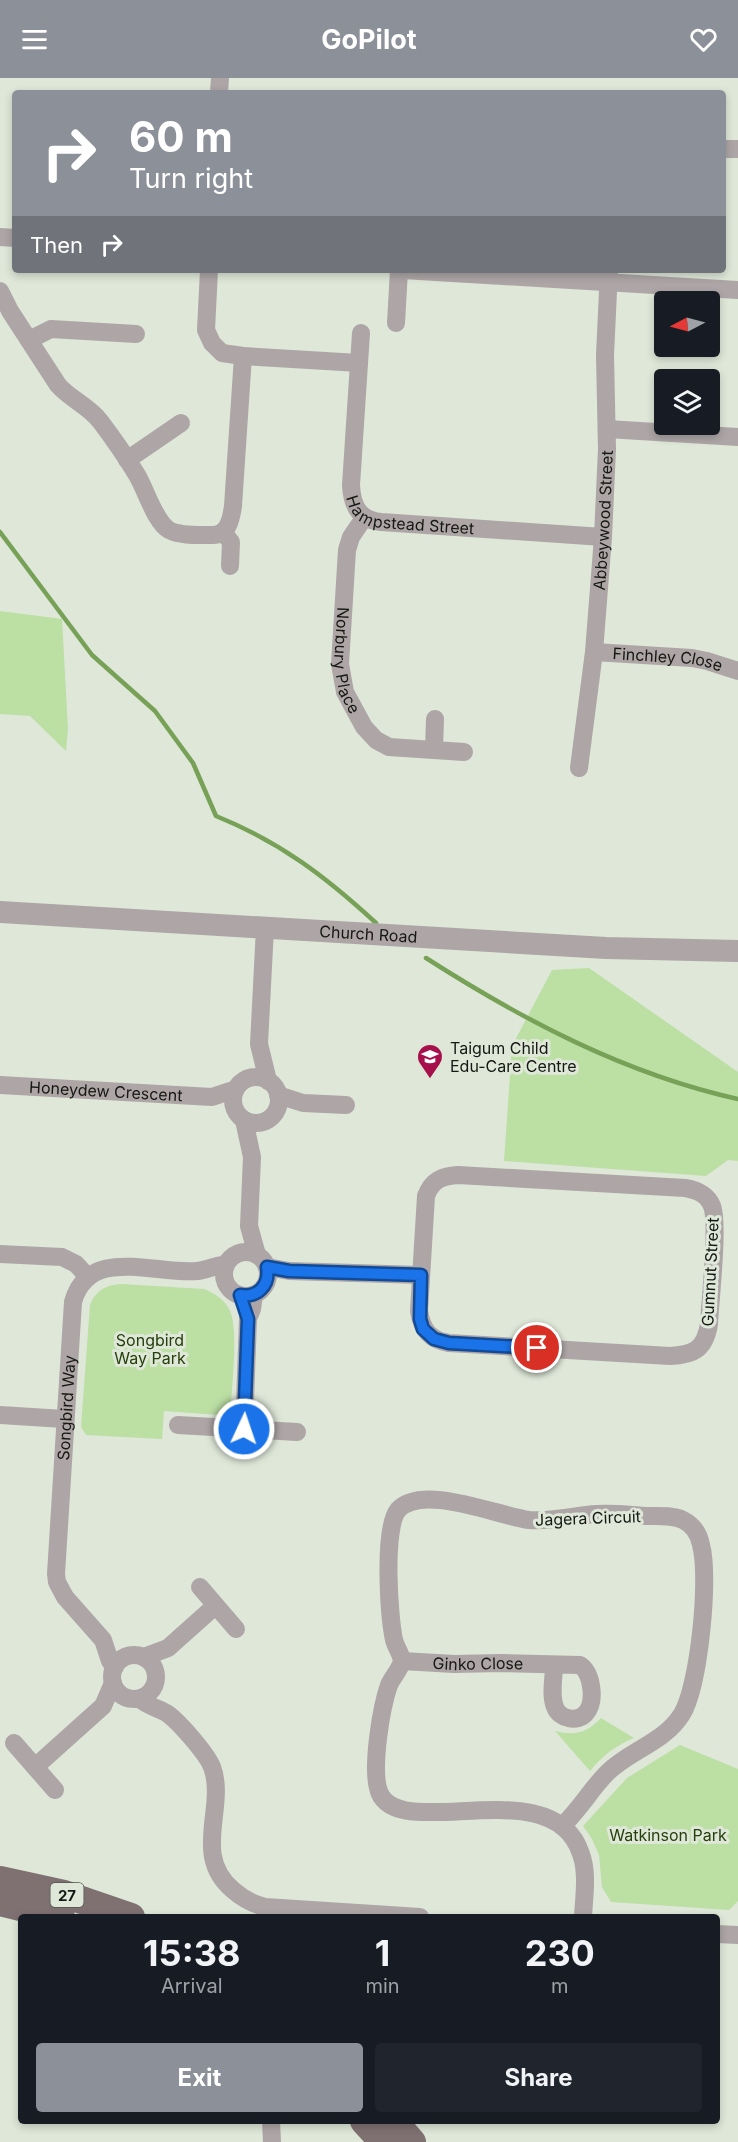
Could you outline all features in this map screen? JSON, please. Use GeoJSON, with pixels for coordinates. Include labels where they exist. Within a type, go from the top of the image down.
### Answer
{"type":"FeatureCollection","features":[{"type":"Feature","properties":{"kind":"main road","name":"27"},"geometry":{"type":"LineString","coordinates":[[0,1880],[64,1894],[122,1914]]}},
{"type":"Feature","properties":{"kind":"main road","name":"27"},"geometry":{"type":"LineString","coordinates":[[0,1902],[49,1914]]}},
{"type":"Feature","properties":{"kind":"main road"},"geometry":{"type":"LineString","coordinates":[[367,2124],[383,2142]]}},
{"type":"Feature","properties":{"kind":"main road"},"geometry":{"type":"LineString","coordinates":[[397,2124],[412,2142]]}},
{"type":"Feature","properties":{"kind":"street"},"geometry":{"type":"LineString","coordinates":[[209,273],[206,321],[208,337],[222,353],[359,363]]}},
{"type":"Feature","properties":{"kind":"street"},"geometry":{"type":"LineString","coordinates":[[396,323],[401,273]]}},
{"type":"Feature","properties":{"kind":"street"},"geometry":{"type":"LineString","coordinates":[[504,273],[608,276],[738,290]]}},
{"type":"Feature","properties":{"kind":"street","name":"Abbeywood Street"},"geometry":{"type":"LineString","coordinates":[[579,768],[594,652],[603,537],[607,429],[604,355],[608,276]]}},
{"type":"Feature","properties":{"kind":"street"},"geometry":{"type":"LineString","coordinates":[[0,291],[10,311],[58,385],[99,419],[137,474],[160,522],[178,533],[215,535],[223,532],[229,524],[233,506],[243,356]]}},
{"type":"Feature","properties":{"kind":"street"},"geometry":{"type":"LineString","coordinates":[[29,340],[51,329],[136,334]]}},
{"type":"Feature","properties":{"kind":"street","name":"Hampstead Street"},"geometry":{"type":"LineString","coordinates":[[361,333],[351,485],[356,510],[364,518],[381,522],[603,537]]}},
{"type":"Feature","properties":{"kind":"street"},"geometry":{"type":"LineString","coordinates":[[127,460],[181,423]]}},
{"type":"Feature","properties":{"kind":"street"},"geometry":{"type":"LineString","coordinates":[[607,429],[738,437]]}},
{"type":"Feature","properties":{"kind":"street","name":"Norbury Place"},"geometry":{"type":"LineString","coordinates":[[364,518],[351,537],[347,550],[340,664],[342,684],[364,727],[376,740],[389,747],[464,752]]}},
{"type":"Feature","properties":{"kind":"street"},"geometry":{"type":"LineString","coordinates":[[223,532],[231,542],[230,566]]}},
{"type":"Feature","properties":{"kind":"street","name":"Finchley Close"},"geometry":{"type":"LineString","coordinates":[[594,652],[692,658],[707,660],[738,671]]}},
{"type":"Feature","properties":{"kind":"street"},"geometry":{"type":"LineString","coordinates":[[434,750],[435,719]]}},
{"type":"Feature","properties":{"kind":"street","name":"Church Road"},"geometry":{"type":"LineString","coordinates":[[0,912],[606,948],[738,951]]}},
{"type":"Feature","properties":{"kind":"street"},"geometry":{"type":"LineString","coordinates":[[249,1226],[229,1266],[230,1290],[247,1295],[265,1285],[264,1266],[249,1226],[252,1157],[240,1099],[259,1044],[265,928]]}},
{"type":"Feature","properties":{"kind":"street"},"geometry":{"type":"LineString","coordinates":[[240,1099],[257,1124],[269,1119],[275,1095],[259,1044]]}},
{"type":"Feature","properties":{"kind":"street"},"geometry":{"type":"LineString","coordinates":[[240,1099],[261,1078],[275,1095],[303,1103],[346,1105]]}},
{"type":"Feature","properties":{"kind":"street","name":"Honeydew Crescent"},"geometry":{"type":"LineString","coordinates":[[0,1085],[212,1097],[226,1106],[240,1099]]}},
{"type":"Feature","properties":{"kind":"street"},"geometry":{"type":"LineString","coordinates":[[252,1157],[264,1122]]}},
{"type":"Feature","properties":{"kind":"street","name":"Gumnut Street"},"geometry":{"type":"LineString","coordinates":[[444,1176],[694,1189],[704,1195],[713,1210],[715,1225],[707,1332],[702,1346],[688,1354],[659,1355],[440,1341],[428,1334],[420,1319],[421,1275],[426,1196],[433,1183],[444,1176]]}},
{"type":"Feature","properties":{"kind":"street"},"geometry":{"type":"LineString","coordinates":[[0,1254],[62,1257],[76,1264],[88,1277],[100,1270],[112,1267],[198,1271],[229,1266],[251,1252],[264,1266],[289,1271],[421,1275]]}},
{"type":"Feature","properties":{"kind":"street","name":"Songbird Way"},"geometry":{"type":"LineString","coordinates":[[88,1277],[78,1288],[73,1302],[64,1419],[57,1582],[65,1597],[103,1640],[137,1656]]}},
{"type":"Feature","properties":{"kind":"street"},"geometry":{"type":"LineString","coordinates":[[244,1429],[248,1319],[252,1309],[247,1295]]}},
{"type":"Feature","properties":{"kind":"street"},"geometry":{"type":"LineString","coordinates":[[0,1415],[64,1419]]}},
{"type":"Feature","properties":{"kind":"street"},"geometry":{"type":"LineString","coordinates":[[178,1425],[297,1432]]}},
{"type":"Feature","properties":{"kind":"street","name":"Jagera Circuit"},"geometry":{"type":"LineString","coordinates":[[402,1661],[394,1641],[388,1601],[390,1557],[393,1521],[400,1509],[410,1502],[422,1500],[457,1502],[530,1520],[607,1514],[675,1518],[689,1524],[699,1537],[704,1567],[699,1650],[687,1705],[665,1733],[607,1773],[576,1813],[563,1825]]}},
{"type":"Feature","properties":{"kind":"street"},"geometry":{"type":"LineString","coordinates":[[200,1587],[236,1629]]}},
{"type":"Feature","properties":{"kind":"street"},"geometry":{"type":"LineString","coordinates":[[123,1686],[147,1696],[168,1648],[215,1606]]}},
{"type":"Feature","properties":{"kind":"street","name":"Songbird Way"},"geometry":{"type":"LineString","coordinates":[[103,1640],[110,1661],[123,1686]]}},
{"type":"Feature","properties":{"kind":"street"},"geometry":{"type":"LineString","coordinates":[[35,1767],[103,1706],[117,1702],[123,1686],[118,1661],[168,1648]]}},
{"type":"Feature","properties":{"kind":"street"},"geometry":{"type":"LineString","coordinates":[[137,1656],[149,1660],[168,1714]]}},
{"type":"Feature","properties":{"kind":"street"},"geometry":{"type":"LineString","coordinates":[[402,1661],[390,1684],[380,1727],[376,1781],[380,1794],[388,1804],[408,1811],[454,1812],[507,1809],[546,1817],[563,1825],[577,1843],[584,1862],[583,1914]]}},
{"type":"Feature","properties":{"kind":"street","name":"Ginko Close"},"geometry":{"type":"LineString","coordinates":[[402,1661],[554,1665]]}},
{"type":"Feature","properties":{"kind":"street"},"geometry":{"type":"LineString","coordinates":[[123,1686],[144,1702],[168,1714],[200,1749],[212,1768],[215,1784],[212,1853],[216,1868],[227,1885],[247,1900],[265,1906],[378,1914]]}},
{"type":"Feature","properties":{"kind":"street"},"geometry":{"type":"LineString","coordinates":[[14,1743],[55,1790]]}},
{"type":"Feature","properties":{"kind":"street"},"geometry":{"type":"LineString","coordinates":[[720,1934],[738,1935]]}},
{"type":"Feature","properties":{"kind":"street"},"geometry":{"type":"LineString","coordinates":[[271,2124],[272,2142]]}},
{"type":"Feature","properties":{"kind":"green space"},"geometry":{"type":"Polygon","coordinates":[[[0,611],[62,619],[68,729],[66,751],[30,716],[0,714],[0,611]]]}},
{"type":"Feature","properties":{"kind":"green space"},"geometry":{"type":"Polygon","coordinates":[[[589,968],[738,1072],[738,1161],[728,1160],[706,1176],[504,1161],[512,1046],[552,970],[589,968]]]}},
{"type":"Feature","properties":{"kind":"green space","name":"Songbird Way Park"},"geometry":{"type":"Polygon","coordinates":[[[122,1284],[204,1289],[215,1294],[224,1302],[232,1317],[234,1341],[231,1404],[224,1413],[219,1415],[164,1411],[162,1439],[86,1435],[81,1427],[90,1305],[102,1289],[122,1284]]]}},
{"type":"Feature","properties":{"kind":"green space"},"geometry":{"type":"Polygon","coordinates":[[[601,1718],[634,1738],[610,1752],[590,1771],[555,1731],[580,1732],[591,1727],[601,1718]]]}},
{"type":"Feature","properties":{"kind":"green space","name":"Watkinson Park"},"geometry":{"type":"Polygon","coordinates":[[[680,1745],[738,1769],[738,1901],[729,1910],[611,1902],[602,1887],[599,1855],[583,1826],[627,1778],[680,1745]]]}},
{"type":"Feature","properties":{"kind":"waterway"},"geometry":{"type":"LineString","coordinates":[[0,532],[92,655],[155,711],[193,763],[216,816],[261,837],[301,862],[320,875],[376,923]]}},
{"type":"Feature","properties":{"kind":"waterway"},"geometry":{"type":"LineString","coordinates":[[426,958],[500,1003],[615,1060],[655,1075],[738,1099]]}},
{"type":"Feature","properties":{"kind":"place","name":"Taigum Child Edu-Care Centre"},"geometry":{"type":"Point","coordinates":[430,1080]}},
{"type":"Feature","properties":{"kind":"route"},"geometry":{"type":"LineString","coordinates":[[244,1429],[248,1319],[240,1295],[254,1295],[261,1290],[268,1278],[267,1267],[289,1271],[421,1275],[420,1319],[423,1329],[434,1339],[449,1343],[537,1348]]}}]}
